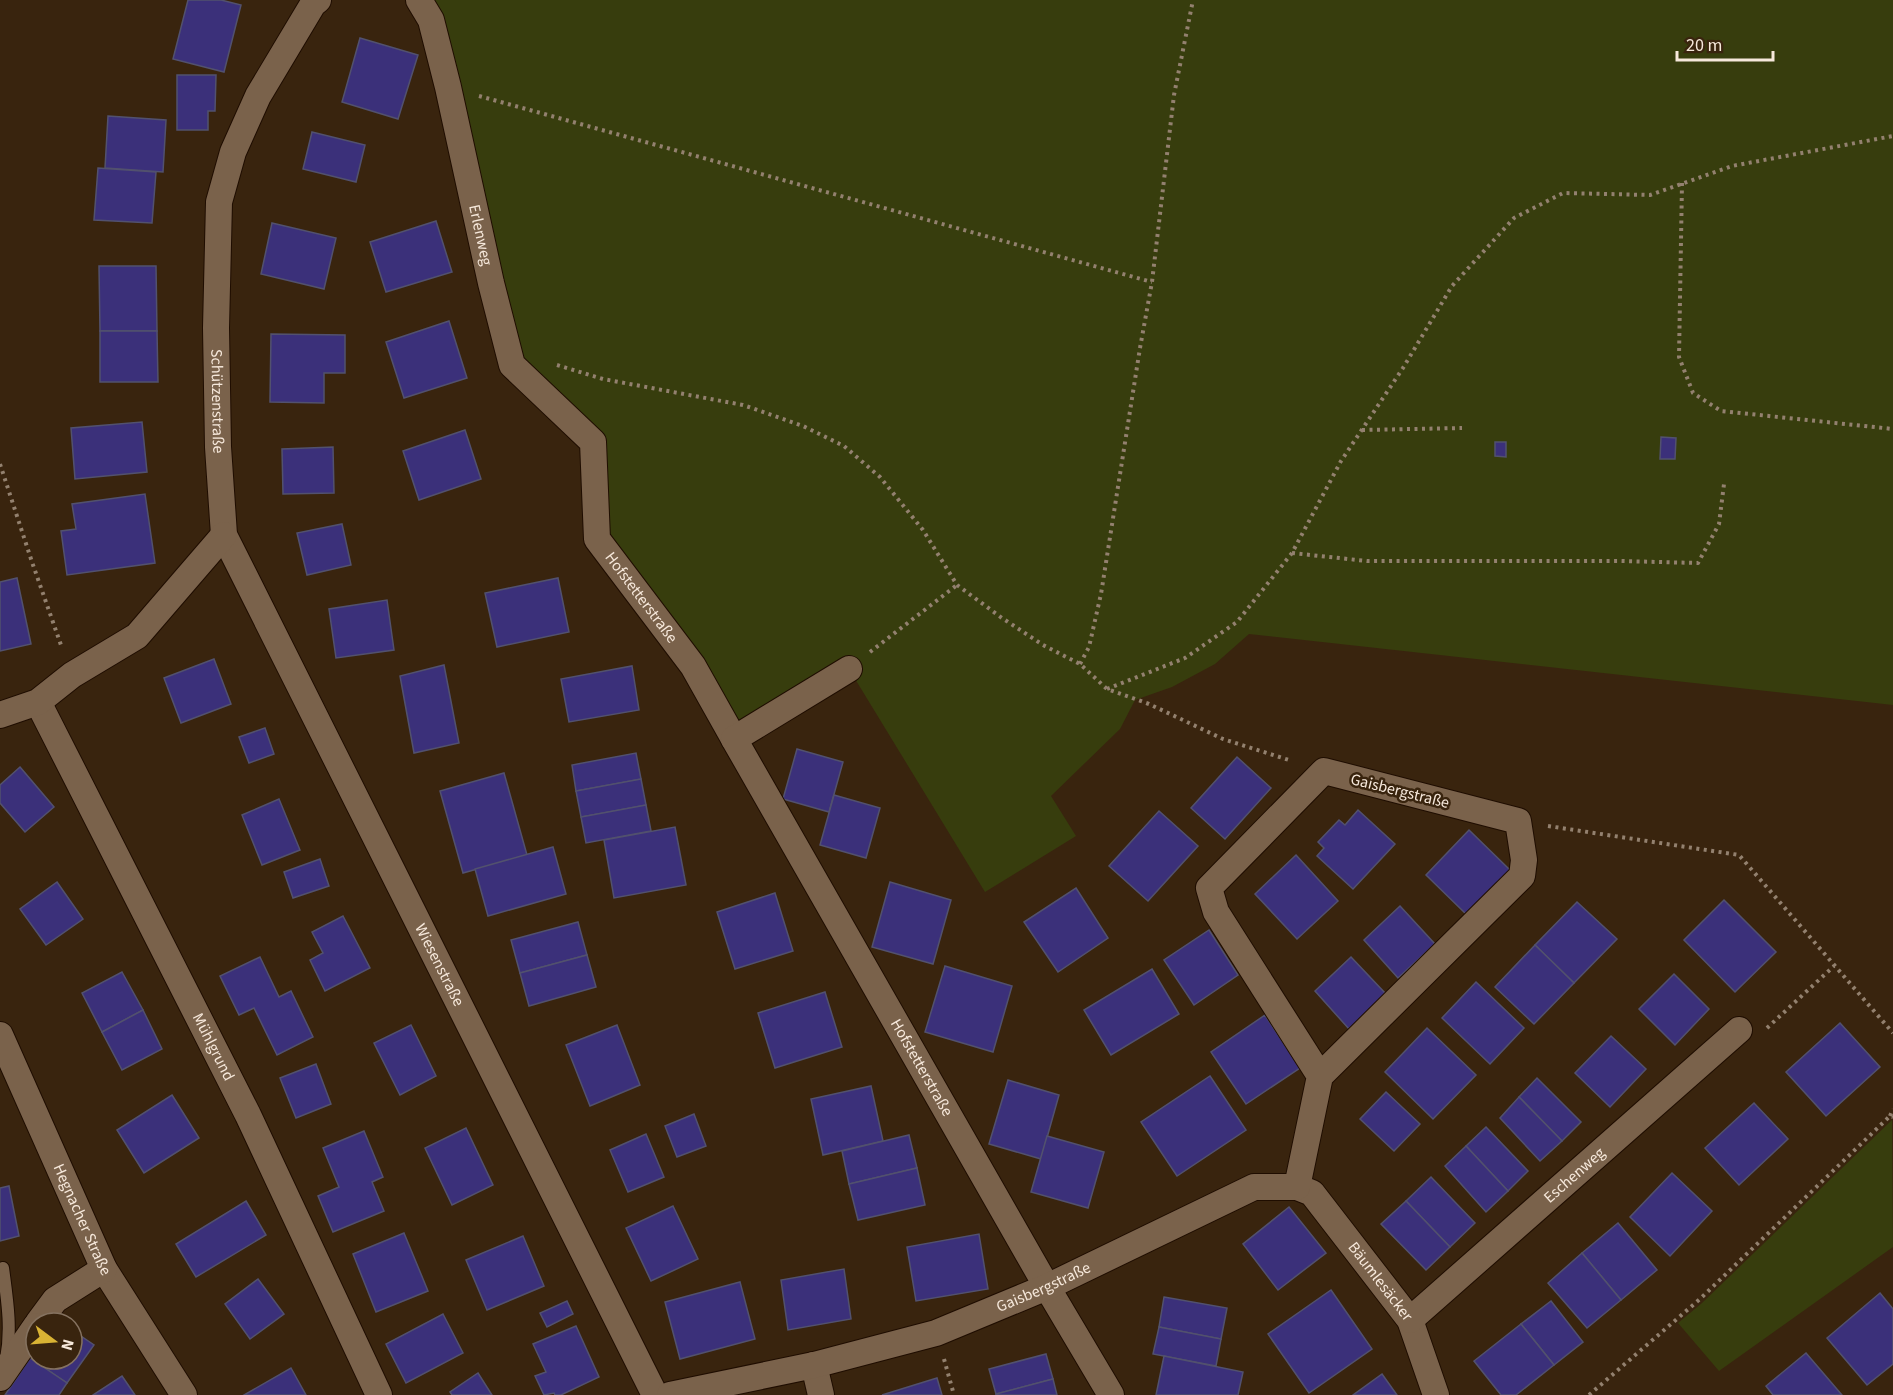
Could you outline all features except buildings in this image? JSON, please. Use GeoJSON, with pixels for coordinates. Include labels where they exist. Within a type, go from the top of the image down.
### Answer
{"type":"FeatureCollection","features":[{"type":"Feature","properties":{"kind":"street","name":"Schützenstraße"},"geometry":{"type":"LineString","coordinates":[[224,535],[218,447],[216,328],[219,202],[233,152],[258,96],[292,37],[318,0]]}},
{"type":"Feature","properties":{"kind":"street","name":"Erlenweg"},"geometry":{"type":"LineString","coordinates":[[419,0],[431,20],[512,365],[593,442]]}},
{"type":"Feature","properties":{"kind":"street","name":"Hofstetterstraße"},"geometry":{"type":"LineString","coordinates":[[593,442],[597,538],[693,666],[1111,1395]]}},
{"type":"Feature","properties":{"kind":"street"},"geometry":{"type":"LineString","coordinates":[[0,715],[39,702],[72,675],[138,636],[224,535]]}},
{"type":"Feature","properties":{"kind":"street","name":"Wiesenstraße"},"geometry":{"type":"LineString","coordinates":[[224,535],[656,1395]]}},
{"type":"Feature","properties":{"kind":"street"},"geometry":{"type":"LineString","coordinates":[[734,739],[849,669]]}},
{"type":"Feature","properties":{"kind":"street","name":"Mühlgrund"},"geometry":{"type":"LineString","coordinates":[[39,702],[248,1115],[379,1395]]}},
{"type":"Feature","properties":{"kind":"street"},"geometry":{"type":"LineString","coordinates":[[1320,1076],[1216,912],[1209,888],[1324,771]]}},
{"type":"Feature","properties":{"kind":"street","name":"Gaisbergstraße"},"geometry":{"type":"LineString","coordinates":[[1324,771],[1518,821]]}},
{"type":"Feature","properties":{"kind":"street"},"geometry":{"type":"LineString","coordinates":[[1297,1187],[1320,1076],[1522,876],[1524,860],[1518,821]]}},
{"type":"Feature","properties":{"kind":"street","name":"Eschenweg"},"geometry":{"type":"LineString","coordinates":[[1410,1320],[1739,1030]]}},
{"type":"Feature","properties":{"kind":"street","name":"Hegnacher Straße"},"geometry":{"type":"LineString","coordinates":[[0,1035],[104,1269],[184,1395]]}},
{"type":"Feature","properties":{"kind":"street","name":"Gaisbergstraße"},"geometry":{"type":"LineString","coordinates":[[670,1395],[814,1365],[936,1333],[1047,1287],[1254,1187],[1297,1187]]}},
{"type":"Feature","properties":{"kind":"street","name":"Bäumlesäcker"},"geometry":{"type":"LineString","coordinates":[[1297,1187],[1312,1193],[1410,1320],[1436,1395]]}},
{"type":"Feature","properties":{"kind":"street"},"geometry":{"type":"LineString","coordinates":[[47,1311],[55,1300],[104,1269]]}},
{"type":"Feature","properties":{"kind":"street"},"geometry":{"type":"LineString","coordinates":[[2,1375],[24,1343]]}},
{"type":"Feature","properties":{"kind":"street"},"geometry":{"type":"LineString","coordinates":[[814,1365],[821,1395]]}},
{"type":"Feature","properties":{"kind":"lane"},"geometry":{"type":"LineString","coordinates":[[2,1375],[9,1343],[10,1317],[3,1268]]}},
{"type":"Feature","properties":{"kind":"path"},"geometry":{"type":"LineString","coordinates":[[1080,664],[1089,646],[1101,594],[1152,282],[1174,94],[1193,0]]}},
{"type":"Feature","properties":{"kind":"path"},"geometry":{"type":"LineString","coordinates":[[448,87],[1152,282]]}},
{"type":"Feature","properties":{"kind":"path"},"geometry":{"type":"LineString","coordinates":[[1107,689],[1185,658],[1237,622],[1292,553],[1341,460],[1403,368],[1452,286],[1514,218],[1563,193],[1650,195],[1732,166],[1893,136]]}},
{"type":"Feature","properties":{"kind":"path"},"geometry":{"type":"LineString","coordinates":[[1682,183],[1679,357],[1693,393],[1721,411],[1893,429]]}},
{"type":"Feature","properties":{"kind":"path"},"geometry":{"type":"LineString","coordinates":[[550,363],[603,379],[743,405],[803,426],[844,446],[880,477],[923,530],[957,585],[1002,618],[1043,645],[1080,664],[1107,689],[1149,704],[1223,739],[1324,771]]}},
{"type":"Feature","properties":{"kind":"path"},"geometry":{"type":"LineString","coordinates":[[1361,430],[1462,428]]}},
{"type":"Feature","properties":{"kind":"path"},"geometry":{"type":"LineString","coordinates":[[0,464],[72,675]]}},
{"type":"Feature","properties":{"kind":"path"},"geometry":{"type":"LineString","coordinates":[[1292,553],[1367,561],[1698,563],[1719,524],[1724,484]]}},
{"type":"Feature","properties":{"kind":"path"},"geometry":{"type":"LineString","coordinates":[[849,669],[957,585]]}},
{"type":"Feature","properties":{"kind":"path"},"geometry":{"type":"LineString","coordinates":[[1518,821],[1739,855],[1893,1033]]}},
{"type":"Feature","properties":{"kind":"path"},"geometry":{"type":"LineString","coordinates":[[1739,1030],[1762,1033],[1834,966]]}},
{"type":"Feature","properties":{"kind":"path"},"geometry":{"type":"LineString","coordinates":[[1589,1395],[1700,1299],[1892,1116],[1893,1108]]}},
{"type":"Feature","properties":{"kind":"path"},"geometry":{"type":"LineString","coordinates":[[936,1333],[954,1395]]}},
{"type":"Feature","properties":{"kind":"green space"},"geometry":{"type":"Polygon","coordinates":[[[433,0],[1893,0],[1893,705],[1249,634],[1215,664],[1172,687],[1135,700],[1120,729],[1051,796],[1076,836],[985,892],[849,669],[734,739],[597,539],[593,442],[507,350],[444,29],[438,6],[433,0]]]}},
{"type":"Feature","properties":{"kind":"green space"},"geometry":{"type":"Polygon","coordinates":[[[1892,1120],[1893,1247],[1719,1371],[1678,1323],[1702,1303],[1892,1120]]]}}]}
